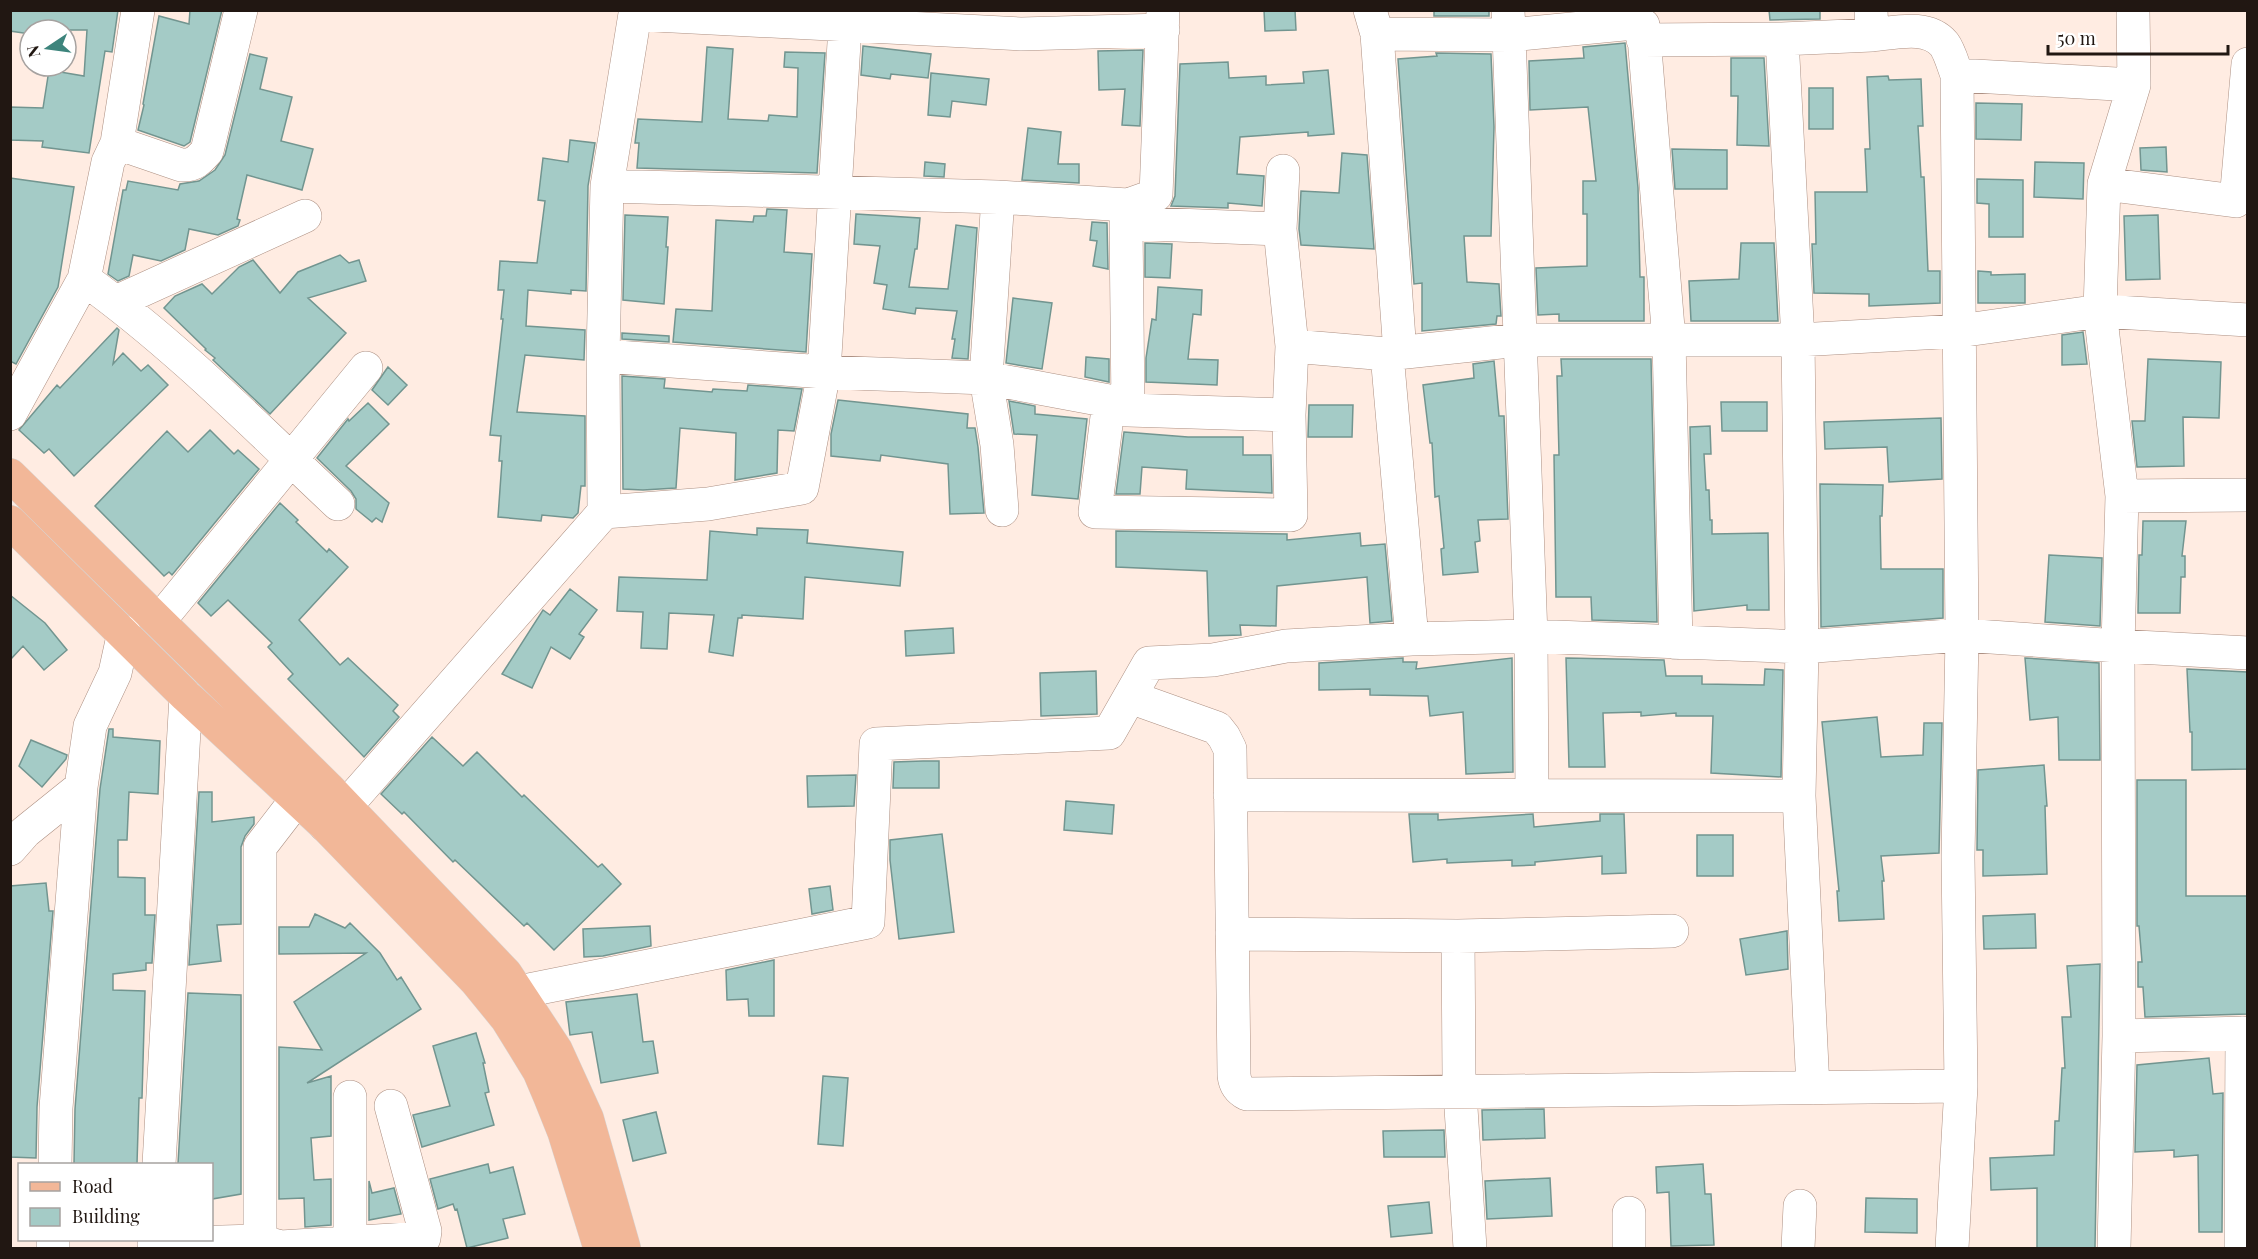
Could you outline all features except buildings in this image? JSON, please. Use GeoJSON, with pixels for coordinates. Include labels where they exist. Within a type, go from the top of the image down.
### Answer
{"type":"FeatureCollection","features":[{"type":"Feature","properties":{"kind":"main road"},"geometry":{"type":"LineString","coordinates":[[10,475],[159,621],[335,816],[507,1019],[539,1071],[550,1097],[564,1132],[600,1248]]}},
{"type":"Feature","properties":{"kind":"main road"},"geometry":{"type":"LineString","coordinates":[[10,522],[186,696],[297,799],[335,816],[506,974],[556,1050],[587,1118],[624,1248]]}},
{"type":"Feature","properties":{"kind":"street"},"geometry":{"type":"LineString","coordinates":[[10,414],[84,279],[108,162],[117,143],[138,10]]}},
{"type":"Feature","properties":{"kind":"street"},"geometry":{"type":"LineString","coordinates":[[117,143],[182,165],[190,165],[199,160],[207,151],[241,10]]}},
{"type":"Feature","properties":{"kind":"street"},"geometry":{"type":"LineString","coordinates":[[2114,1248],[2119,1036],[2118,646],[2122,496],[2100,311],[2104,184],[2134,85],[2133,10]]}},
{"type":"Feature","properties":{"kind":"street"},"geometry":{"type":"LineString","coordinates":[[335,816],[604,512],[603,356],[607,186],[634,12],[845,17],[1021,33],[1163,20],[1156,195],[1127,214]]}},
{"type":"Feature","properties":{"kind":"street"},"geometry":{"type":"LineString","coordinates":[[604,512],[708,504],[802,488],[824,372],[845,17]]}},
{"type":"Feature","properties":{"kind":"street"},"geometry":{"type":"LineString","coordinates":[[1412,639],[1373,22],[1634,23],[1643,25],[1669,340],[1676,643]]}},
{"type":"Feature","properties":{"kind":"street"},"geometry":{"type":"LineString","coordinates":[[1508,23],[1531,636],[1532,796]]}},
{"type":"Feature","properties":{"kind":"street"},"geometry":{"type":"LineString","coordinates":[[1643,40],[1782,39],[1871,23],[1935,35],[1945,46],[1957,75],[1962,635],[1958,856],[1961,1086],[1952,1248]]}},
{"type":"Feature","properties":{"kind":"street"},"geometry":{"type":"LineString","coordinates":[[1782,39],[1798,339],[1802,647],[1799,796],[1813,1088]]}},
{"type":"Feature","properties":{"kind":"street"},"geometry":{"type":"LineString","coordinates":[[2104,184],[2242,200],[2247,64]]}},
{"type":"Feature","properties":{"kind":"street"},"geometry":{"type":"LineString","coordinates":[[1957,75],[2134,85]]}},
{"type":"Feature","properties":{"kind":"street"},"geometry":{"type":"LineString","coordinates":[[1127,214],[1118,406],[1095,512],[1291,515],[1289,415],[1292,346],[1281,229],[1283,171]]}},
{"type":"Feature","properties":{"kind":"street"},"geometry":{"type":"LineString","coordinates":[[607,186],[998,197],[1127,214],[1281,229]]}},
{"type":"Feature","properties":{"kind":"street"},"geometry":{"type":"LineString","coordinates":[[998,197],[986,378],[997,445],[1002,510]]}},
{"type":"Feature","properties":{"kind":"street"},"geometry":{"type":"LineString","coordinates":[[116,302],[304,216]]}},
{"type":"Feature","properties":{"kind":"street"},"geometry":{"type":"LineString","coordinates":[[84,279],[116,302],[172,349],[338,504]]}},
{"type":"Feature","properties":{"kind":"street"},"geometry":{"type":"LineString","coordinates":[[1292,346],[1394,354],[1519,340],[1798,339],[1959,331],[2100,311],[2247,320]]}},
{"type":"Feature","properties":{"kind":"street"},"geometry":{"type":"LineString","coordinates":[[603,356],[824,372],[986,378],[1118,406],[1289,415]]}},
{"type":"Feature","properties":{"kind":"street"},"geometry":{"type":"LineString","coordinates":[[159,621],[366,368]]}},
{"type":"Feature","properties":{"kind":"street"},"geometry":{"type":"LineString","coordinates":[[2122,496],[2247,495]]}},
{"type":"Feature","properties":{"kind":"street"},"geometry":{"type":"LineString","coordinates":[[55,1163],[56,1108],[81,787],[90,726],[115,673],[123,632]]}},
{"type":"Feature","properties":{"kind":"street"},"geometry":{"type":"LineString","coordinates":[[519,992],[868,922],[876,744],[1109,733],[1149,663],[1213,660],[1286,646],[1412,639],[1531,636],[1802,647],[1962,635],[2247,653]]}},
{"type":"Feature","properties":{"kind":"street"},"geometry":{"type":"LineString","coordinates":[[159,1163],[186,696]]}},
{"type":"Feature","properties":{"kind":"street"},"geometry":{"type":"LineString","coordinates":[[1130,697],[1217,728],[1230,749],[1234,1075],[1240,1090],[1247,1094],[1961,1086]]}},
{"type":"Feature","properties":{"kind":"street"},"geometry":{"type":"LineString","coordinates":[[10,849],[25,832],[81,787]]}},
{"type":"Feature","properties":{"kind":"street"},"geometry":{"type":"LineString","coordinates":[[1230,795],[1799,796]]}},
{"type":"Feature","properties":{"kind":"street"},"geometry":{"type":"LineString","coordinates":[[260,1241],[260,847],[297,799]]}},
{"type":"Feature","properties":{"kind":"street"},"geometry":{"type":"LineString","coordinates":[[1232,934],[1458,936],[1672,931]]}},
{"type":"Feature","properties":{"kind":"street"},"geometry":{"type":"LineString","coordinates":[[1458,936],[1459,1092],[1470,1248]]}},
{"type":"Feature","properties":{"kind":"street"},"geometry":{"type":"LineString","coordinates":[[2119,1036],[2245,1033],[2241,1246],[2247,1246]]}},
{"type":"Feature","properties":{"kind":"street"},"geometry":{"type":"LineString","coordinates":[[350,1097],[350,1243]]}},
{"type":"Feature","properties":{"kind":"street"},"geometry":{"type":"LineString","coordinates":[[154,1244],[260,1241],[281,1247],[424,1238],[425,1232],[391,1106]]}},
{"type":"Feature","properties":{"kind":"street"},"geometry":{"type":"LineString","coordinates":[[1798,1248],[1800,1206]]}},
{"type":"Feature","properties":{"kind":"street"},"geometry":{"type":"LineString","coordinates":[[1629,1213],[1629,1248]]}}]}
